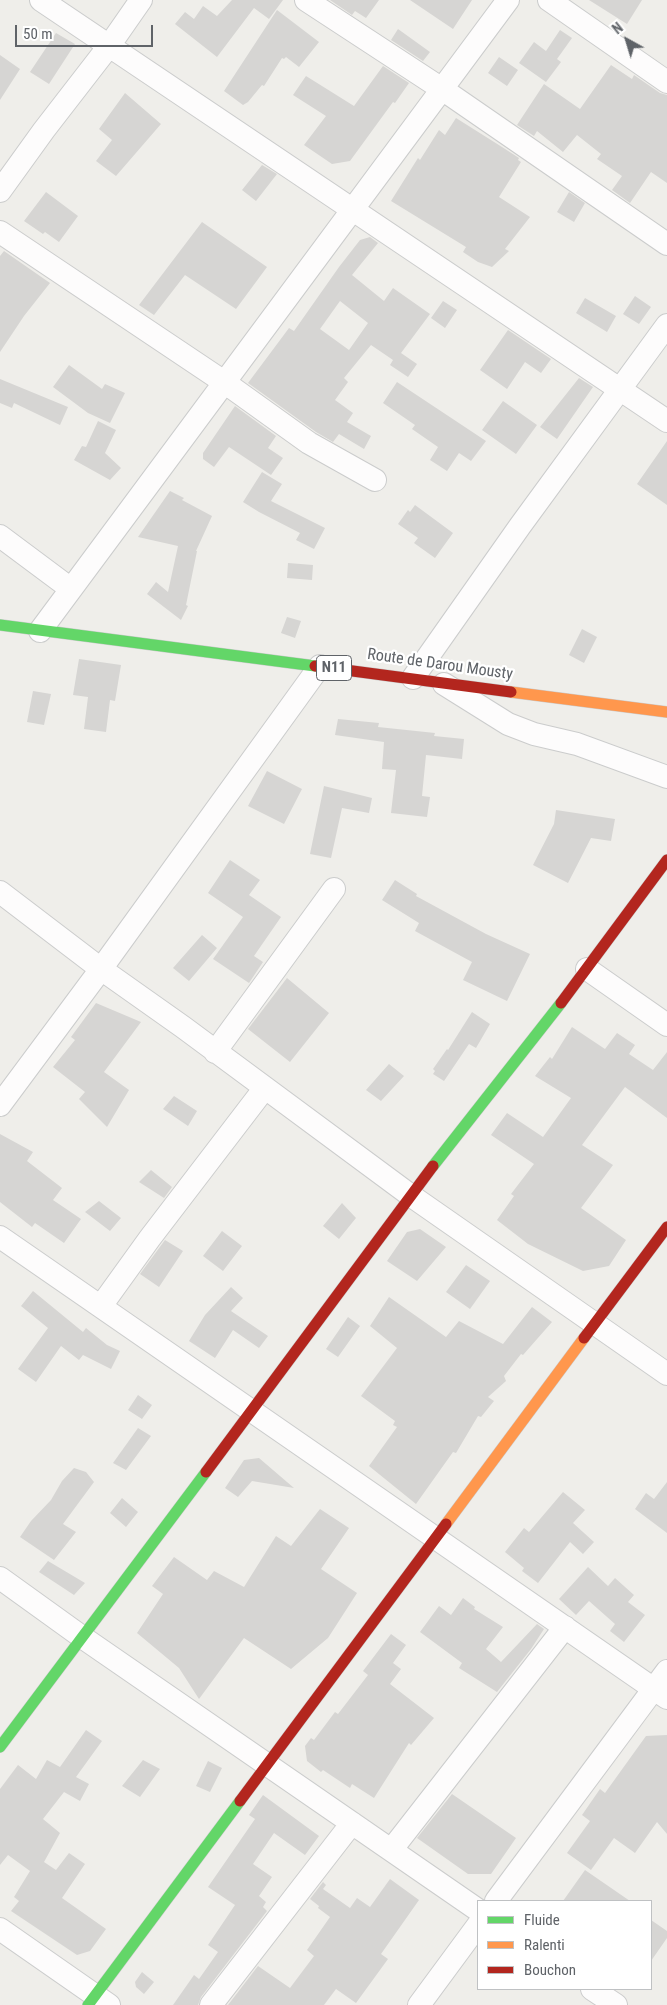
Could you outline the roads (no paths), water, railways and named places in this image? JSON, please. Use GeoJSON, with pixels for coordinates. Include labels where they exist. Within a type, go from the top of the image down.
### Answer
{"type":"FeatureCollection","features":[{"type":"Feature","properties":{"kind":"street"},"geometry":{"type":"LineString","coordinates":[[41,0],[667,421]]}},
{"type":"Feature","properties":{"kind":"street"},"geometry":{"type":"LineString","coordinates":[[0,190],[110,46],[141,0]]}},
{"type":"Feature","properties":{"kind":"street"},"geometry":{"type":"LineString","coordinates":[[306,0],[442,89],[667,244]]}},
{"type":"Feature","properties":{"kind":"street"},"geometry":{"type":"LineString","coordinates":[[40,631],[508,0]]}},
{"type":"Feature","properties":{"kind":"street"},"geometry":{"type":"LineString","coordinates":[[549,0],[667,82]]}},
{"type":"Feature","properties":{"kind":"street"},"geometry":{"type":"LineString","coordinates":[[0,232],[224,382],[309,443],[375,480]]}},
{"type":"Feature","properties":{"kind":"street"},"geometry":{"type":"LineString","coordinates":[[413,678],[520,526],[667,325]]}},
{"type":"Feature","properties":{"kind":"street"},"geometry":{"type":"LineString","coordinates":[[0,536],[71,589]]}},
{"type":"Feature","properties":{"kind":"street","name":"Route de Darou Mousty"},"geometry":{"type":"LineString","coordinates":[[0,625],[667,712]]}},
{"type":"Feature","properties":{"kind":"street"},"geometry":{"type":"LineString","coordinates":[[0,1104],[101,969],[320,666]]}},
{"type":"Feature","properties":{"kind":"street"},"geometry":{"type":"LineString","coordinates":[[441,682],[508,724],[534,734],[576,744],[667,777]]}},
{"type":"Feature","properties":{"kind":"street"},"geometry":{"type":"LineString","coordinates":[[0,1747],[252,1411],[410,1195],[587,969],[667,860]]}},
{"type":"Feature","properties":{"kind":"street"},"geometry":{"type":"LineString","coordinates":[[215,1052],[334,889]]}},
{"type":"Feature","properties":{"kind":"street"},"geometry":{"type":"LineString","coordinates":[[0,892],[101,969],[410,1195],[667,1374]]}},
{"type":"Feature","properties":{"kind":"street"},"geometry":{"type":"LineString","coordinates":[[587,969],[667,1025]]}},
{"type":"Feature","properties":{"kind":"street"},"geometry":{"type":"LineString","coordinates":[[101,1306],[150,1238],[264,1089]]}},
{"type":"Feature","properties":{"kind":"street"},"geometry":{"type":"LineString","coordinates":[[0,1929],[98,2002],[267,1765],[667,1227]]}},
{"type":"Feature","properties":{"kind":"street"},"geometry":{"type":"LineString","coordinates":[[0,1237],[565,1627],[663,1686],[497,1900]]}},
{"type":"Feature","properties":{"kind":"street"},"geometry":{"type":"LineString","coordinates":[[0,1578],[82,1637],[477,1909]]}},
{"type":"Feature","properties":{"kind":"street"},"geometry":{"type":"LineString","coordinates":[[392,1849],[565,1627]]}},
{"type":"Feature","properties":{"kind":"street"},"geometry":{"type":"LineString","coordinates":[[211,2005],[352,1823]]}},
{"type":"Feature","properties":{"kind":"street"},"geometry":{"type":"LineString","coordinates":[[419,2005],[477,1926]]}},
{"type":"Feature","properties":{"kind":"street"},"geometry":{"type":"LineString","coordinates":[[594,1990],[616,2005]]}}]}
